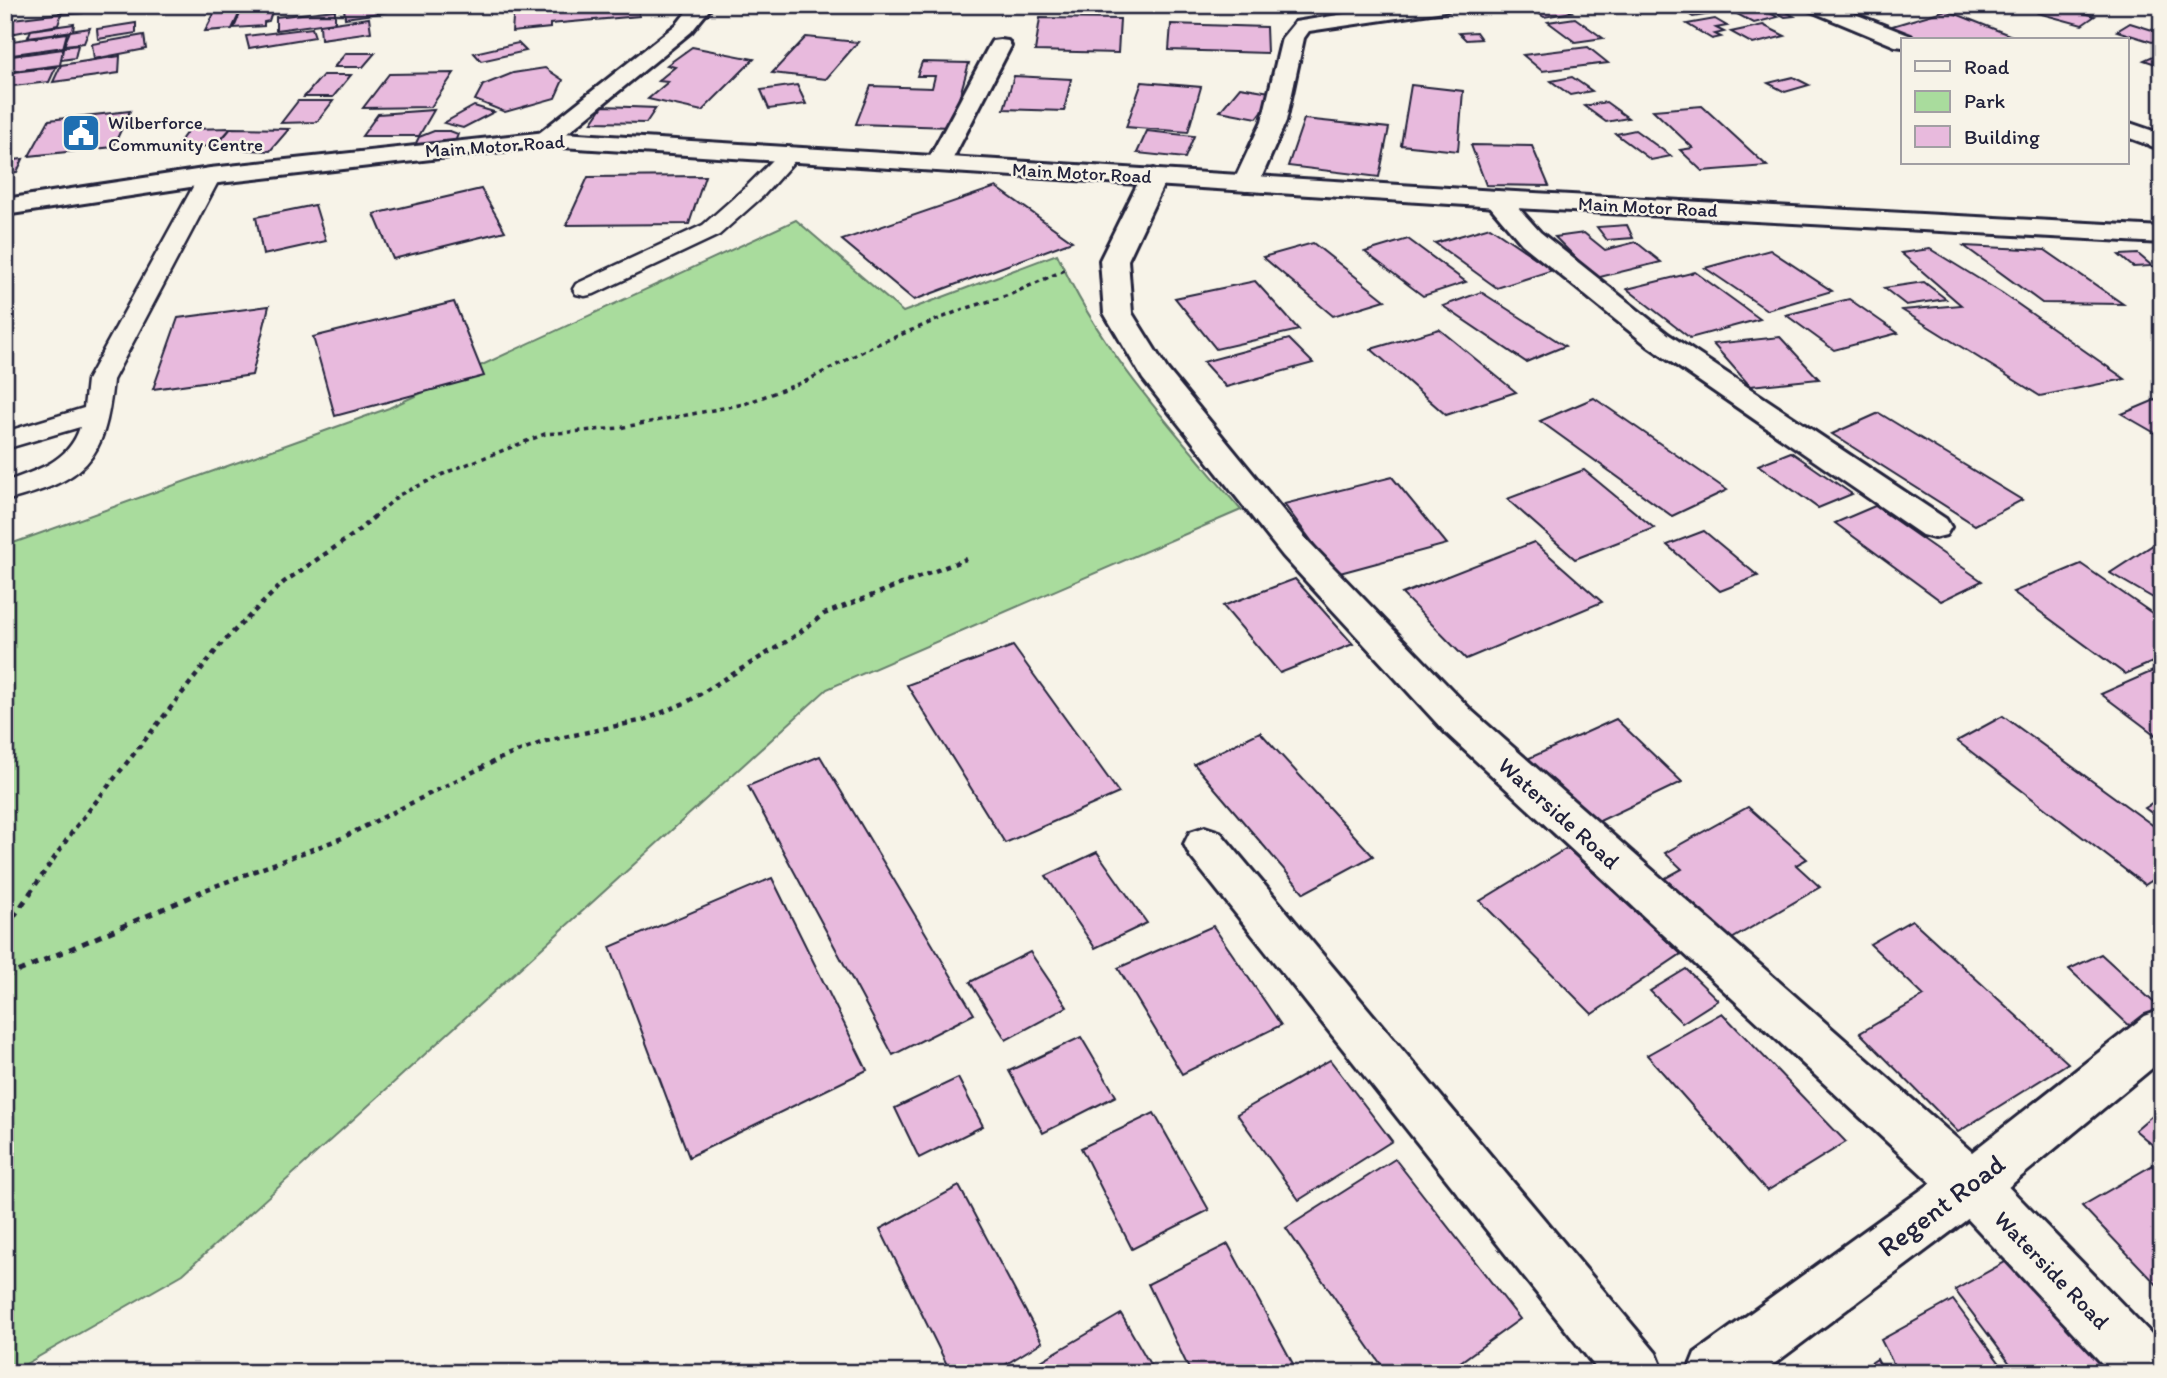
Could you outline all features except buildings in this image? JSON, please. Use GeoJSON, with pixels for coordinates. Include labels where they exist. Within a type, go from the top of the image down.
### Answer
{"type":"FeatureCollection","features":[{"type":"Feature","properties":{"kind":"street"},"geometry":{"type":"LineString","coordinates":[[546,139],[684,28],[703,5]]}},
{"type":"Feature","properties":{"kind":"street"},"geometry":{"type":"LineString","coordinates":[[1246,183],[1274,121],[1293,38],[1302,26],[1444,5]]}},
{"type":"Feature","properties":{"kind":"street"},"geometry":{"type":"LineString","coordinates":[[1813,5],[1901,40]]}},
{"type":"Feature","properties":{"kind":"street"},"geometry":{"type":"LineString","coordinates":[[938,164],[1000,46]]}},
{"type":"Feature","properties":{"kind":"street"},"geometry":{"type":"LineString","coordinates":[[2128,130],[2162,143]]}},
{"type":"Feature","properties":{"kind":"street","name":"Main Motor Road"},"geometry":{"type":"LineString","coordinates":[[5,207],[210,176],[546,139],[1497,199],[2162,235]]}},
{"type":"Feature","properties":{"kind":"street"},"geometry":{"type":"LineString","coordinates":[[1114,260],[1154,177]]}},
{"type":"Feature","properties":{"kind":"street"},"geometry":{"type":"LineString","coordinates":[[1497,199],[1531,238],[1658,340],[1934,527]]}},
{"type":"Feature","properties":{"kind":"street","name":"Waterside Road"},"geometry":{"type":"LineString","coordinates":[[1114,260],[1118,313],[1154,373],[1294,548],[1459,722],[1971,1185],[2150,1373]]}},
{"type":"Feature","properties":{"kind":"street"},"geometry":{"type":"LineString","coordinates":[[1205,844],[1636,1373]]}},
{"type":"Feature","properties":{"kind":"street","name":"Regent Road"},"geometry":{"type":"LineString","coordinates":[[1715,1373],[1971,1185],[2162,1031]]}},
{"type":"Feature","properties":{"kind":"lane"},"geometry":{"type":"LineString","coordinates":[[584,289],[711,230],[755,191],[790,154]]}},
{"type":"Feature","properties":{"kind":"lane"},"geometry":{"type":"LineString","coordinates":[[5,492],[76,462],[87,449],[97,413],[100,380],[210,176]]}},
{"type":"Feature","properties":{"kind":"lane"},"geometry":{"type":"LineString","coordinates":[[5,441],[97,413]]}},
{"type":"Feature","properties":{"kind":"path"},"geometry":{"type":"LineString","coordinates":[[5,929],[75,828],[222,643],[284,582],[353,535],[399,495],[450,471],[545,434],[619,429],[744,404],[806,381],[873,346],[961,310],[1009,295],[1088,260],[1114,260]]}},
{"type":"Feature","properties":{"kind":"path"},"geometry":{"type":"LineString","coordinates":[[5,977],[175,902],[342,838],[499,759],[546,741],[644,720],[687,702],[792,638],[824,614],[967,559]]}},
{"type":"Feature","properties":{"kind":"green space"},"geometry":{"type":"Polygon","coordinates":[[[796,220],[903,312],[1057,254],[1095,325],[1117,357],[1164,419],[1241,510],[827,689],[183,1274],[10,1373],[5,1373],[5,546],[389,408],[796,220]]]}},
{"type":"Feature","properties":{"kind":"place","name":"Wilberforce Community Centre"},"geometry":{"type":"Point","coordinates":[81,133]}}]}
